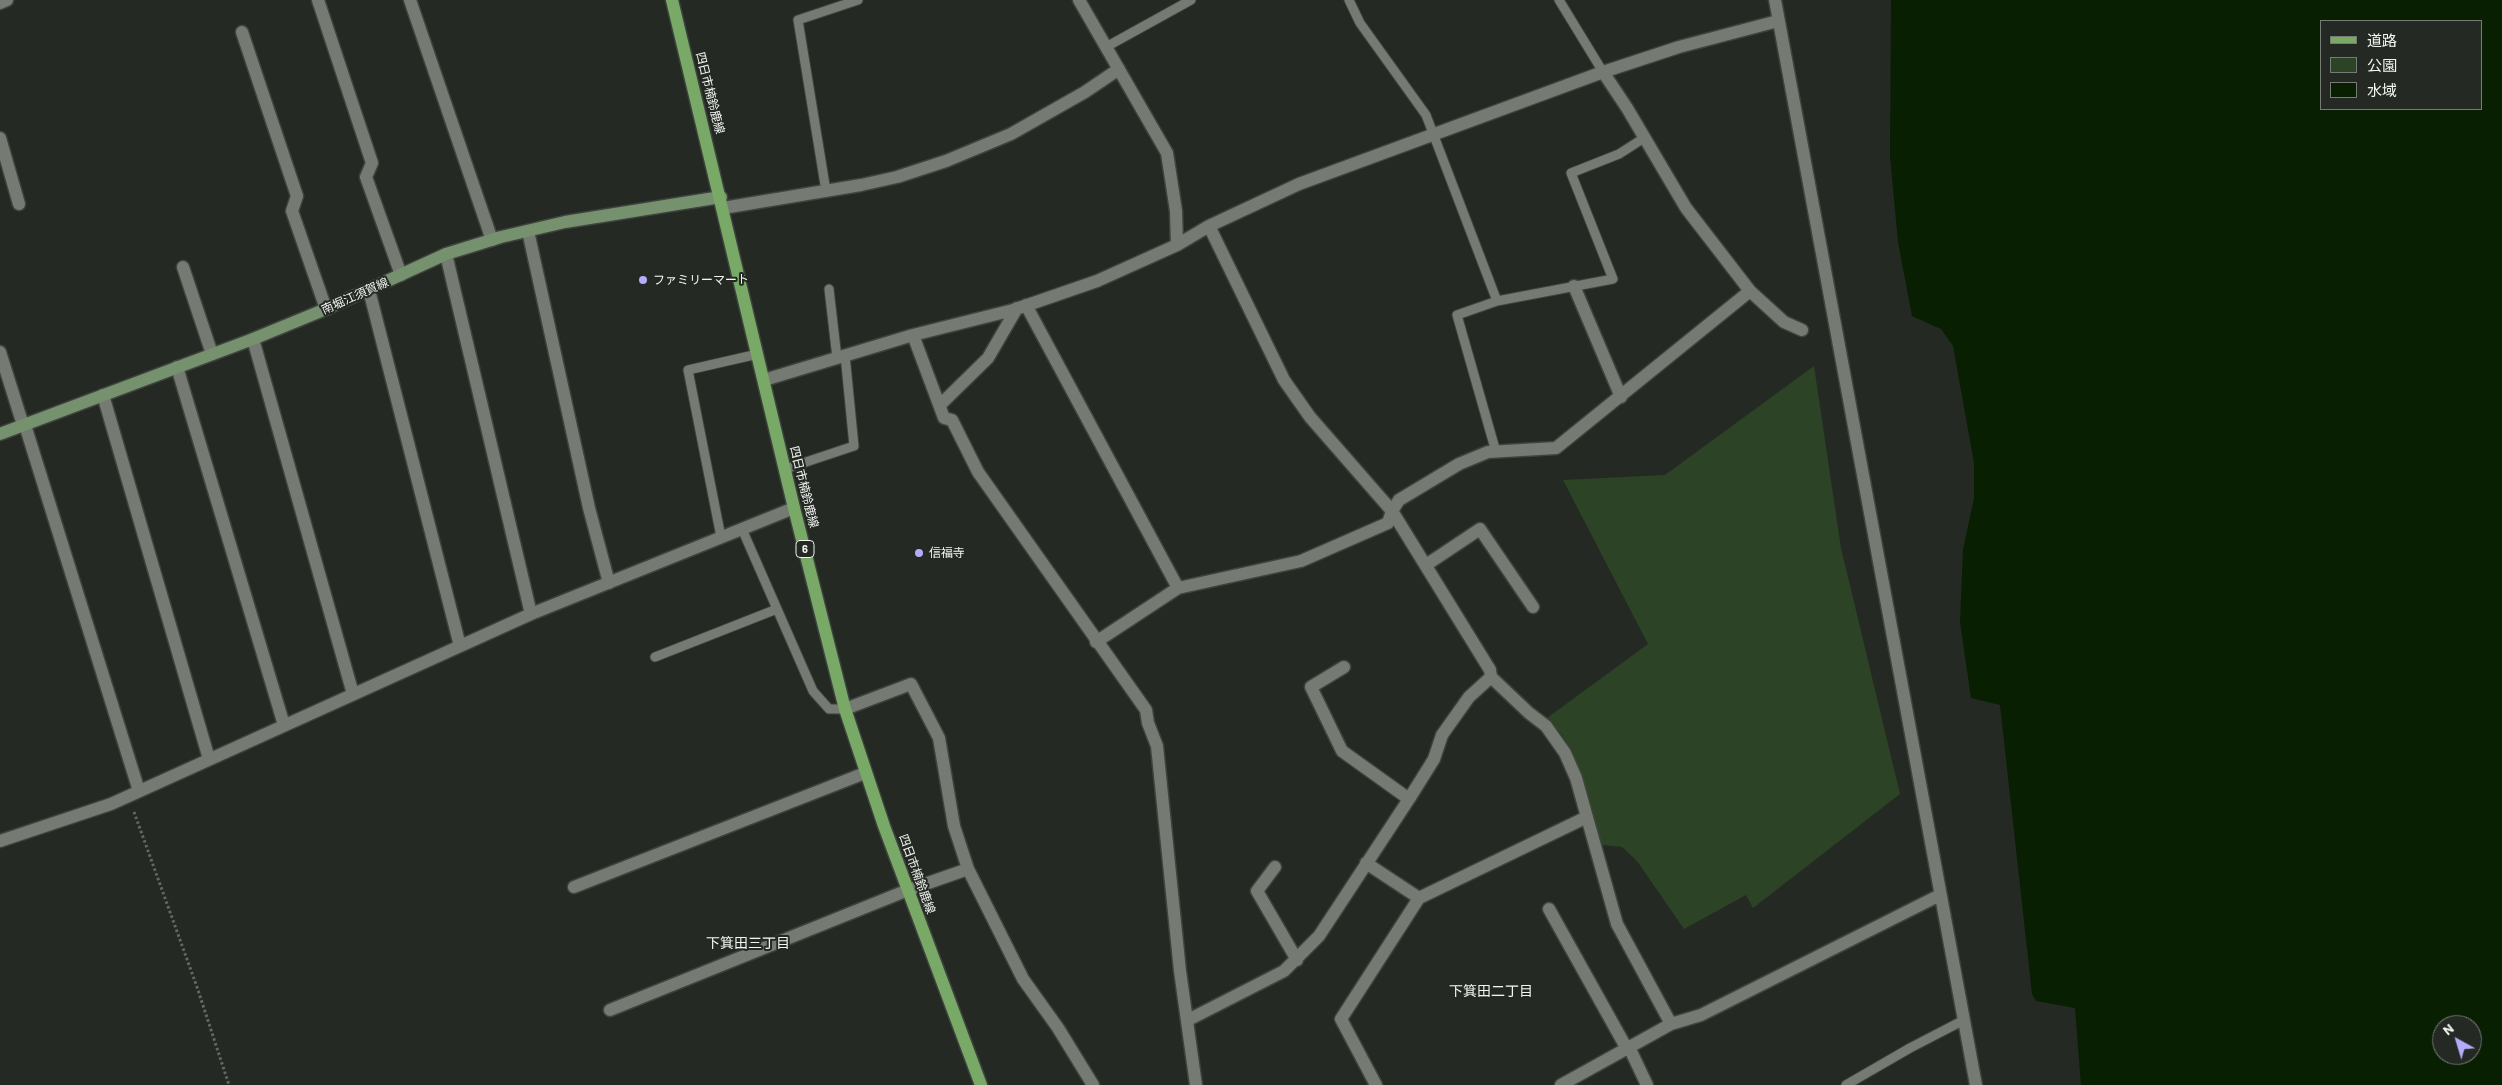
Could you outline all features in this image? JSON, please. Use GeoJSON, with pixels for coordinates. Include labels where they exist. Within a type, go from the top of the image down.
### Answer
{"type":"FeatureCollection","features":[{"type":"Feature","properties":{"kind":"main road","name":"四日市楠鈴鹿線"},"geometry":{"type":"LineString","coordinates":[[672,0],[794,508],[845,709],[908,890],[980,1085]]}},
{"type":"Feature","properties":{"kind":"main road","name":"南堀江須賀線"},"geometry":{"type":"LineString","coordinates":[[0,434],[253,339],[326,309],[446,254],[492,240],[565,222],[722,202]]}},
{"type":"Feature","properties":{"kind":"street"},"geometry":{"type":"LineString","coordinates":[[0,3],[7,0]]}},
{"type":"Feature","properties":{"kind":"street"},"geometry":{"type":"LineString","coordinates":[[318,0],[372,163],[366,177],[401,275]]}},
{"type":"Feature","properties":{"kind":"street"},"geometry":{"type":"LineString","coordinates":[[410,0],[492,240]]}},
{"type":"Feature","properties":{"kind":"street"},"geometry":{"type":"LineString","coordinates":[[1079,0],[1167,153],[1176,211],[1177,245]]}},
{"type":"Feature","properties":{"kind":"street"},"geometry":{"type":"LineString","coordinates":[[1775,0],[1976,1085]]}},
{"type":"Feature","properties":{"kind":"street"},"geometry":{"type":"LineString","coordinates":[[764,380],[913,335],[1022,307],[1096,281],[1177,245],[1209,226],[1299,184],[1604,72],[1679,47],[1778,21]]}},
{"type":"Feature","properties":{"kind":"street"},"geometry":{"type":"LineString","coordinates":[[242,32],[297,196],[292,211],[326,309]]}},
{"type":"Feature","properties":{"kind":"street"},"geometry":{"type":"LineString","coordinates":[[722,202],[826,191],[897,177],[989,144],[1085,92],[1119,69]]}},
{"type":"Feature","properties":{"kind":"street"},"geometry":{"type":"LineString","coordinates":[[1604,72],[1686,208],[1750,291],[1784,322],[1802,330]]}},
{"type":"Feature","properties":{"kind":"street"},"geometry":{"type":"LineString","coordinates":[[0,138],[19,204]]}},
{"type":"Feature","properties":{"kind":"street"},"geometry":{"type":"LineString","coordinates":[[1209,226],[1284,380],[1310,417],[1392,511],[1490,670],[1491,677],[1529,713],[1546,726],[1557,739],[1576,778],[1617,924],[1672,1024]]}},
{"type":"Feature","properties":{"kind":"street"},"geometry":{"type":"LineString","coordinates":[[528,231],[589,508],[609,583]]}},
{"type":"Feature","properties":{"kind":"street"},"geometry":{"type":"LineString","coordinates":[[446,254],[531,614]]}},
{"type":"Feature","properties":{"kind":"street"},"geometry":{"type":"LineString","coordinates":[[182,267],[212,354]]}},
{"type":"Feature","properties":{"kind":"street"},"geometry":{"type":"LineString","coordinates":[[1574,286],[1621,397]]}},
{"type":"Feature","properties":{"kind":"street"},"geometry":{"type":"LineString","coordinates":[[369,290],[460,646]]}},
{"type":"Feature","properties":{"kind":"street"},"geometry":{"type":"LineString","coordinates":[[1096,642],[1178,588],[1301,561],[1388,524],[1392,511],[1399,500],[1459,464],[1488,452],[1556,448],[1750,291]]}},
{"type":"Feature","properties":{"kind":"street"},"geometry":{"type":"LineString","coordinates":[[940,406],[988,358],[1022,307]]}},
{"type":"Feature","properties":{"kind":"street"},"geometry":{"type":"LineString","coordinates":[[1022,307],[1178,588]]}},
{"type":"Feature","properties":{"kind":"street"},"geometry":{"type":"LineString","coordinates":[[913,335],[944,418],[952,420],[978,472],[1096,642],[1146,710],[1148,723],[1158,746],[1171,894],[1196,1085]]}},
{"type":"Feature","properties":{"kind":"street"},"geometry":{"type":"LineString","coordinates":[[253,339],[353,694]]}},
{"type":"Feature","properties":{"kind":"street"},"geometry":{"type":"LineString","coordinates":[[0,352],[24,425],[134,793]]}},
{"type":"Feature","properties":{"kind":"street"},"geometry":{"type":"LineString","coordinates":[[177,367],[284,725]]}},
{"type":"Feature","properties":{"kind":"street"},"geometry":{"type":"LineString","coordinates":[[103,396],[209,759]]}},
{"type":"Feature","properties":{"kind":"street"},"geometry":{"type":"LineString","coordinates":[[0,841],[111,804],[531,614],[794,508]]}},
{"type":"Feature","properties":{"kind":"street"},"geometry":{"type":"LineString","coordinates":[[1426,565],[1480,529],[1533,607]]}},
{"type":"Feature","properties":{"kind":"street"},"geometry":{"type":"LineString","coordinates":[[1344,668],[1311,687],[1342,750],[1409,799]]}},
{"type":"Feature","properties":{"kind":"street"},"geometry":{"type":"LineString","coordinates":[[1188,1020],[1284,971],[1319,936],[1434,759],[1442,735],[1469,697],[1491,677]]}},
{"type":"Feature","properties":{"kind":"street"},"geometry":{"type":"LineString","coordinates":[[845,709],[911,684],[939,738],[954,826],[968,868],[1023,979],[1058,1028],[1093,1085]]}},
{"type":"Feature","properties":{"kind":"street"},"geometry":{"type":"LineString","coordinates":[[574,887],[866,773]]}},
{"type":"Feature","properties":{"kind":"street"},"geometry":{"type":"LineString","coordinates":[[1376,1085],[1341,1019],[1418,898],[1587,817]]}},
{"type":"Feature","properties":{"kind":"street"},"geometry":{"type":"LineString","coordinates":[[1366,863],[1418,898]]}},
{"type":"Feature","properties":{"kind":"street"},"geometry":{"type":"LineString","coordinates":[[1275,867],[1257,891],[1297,960]]}},
{"type":"Feature","properties":{"kind":"street"},"geometry":{"type":"LineString","coordinates":[[610,1010],[908,890],[968,868]]}},
{"type":"Feature","properties":{"kind":"street"},"geometry":{"type":"LineString","coordinates":[[1561,1085],[1672,1024],[1701,1015],[1940,896]]}},
{"type":"Feature","properties":{"kind":"street"},"geometry":{"type":"LineString","coordinates":[[1549,909],[1628,1048],[1646,1085]]}},
{"type":"Feature","properties":{"kind":"lane"},"geometry":{"type":"LineString","coordinates":[[826,191],[798,20],[858,0]]}},
{"type":"Feature","properties":{"kind":"lane"},"geometry":{"type":"LineString","coordinates":[[1106,47],[1191,0]]}},
{"type":"Feature","properties":{"kind":"lane"},"geometry":{"type":"LineString","coordinates":[[1349,0],[1360,24],[1426,115],[1496,301]]}},
{"type":"Feature","properties":{"kind":"lane"},"geometry":{"type":"LineString","coordinates":[[1559,0],[1604,72]]}},
{"type":"Feature","properties":{"kind":"lane"},"geometry":{"type":"LineString","coordinates":[[1496,452],[1458,315],[1496,301],[1613,279],[1571,172],[1619,154],[1644,138]]}},
{"type":"Feature","properties":{"kind":"lane"},"geometry":{"type":"LineString","coordinates":[[785,469],[854,446],[829,289]]}},
{"type":"Feature","properties":{"kind":"lane"},"geometry":{"type":"LineString","coordinates":[[721,537],[688,370],[758,354]]}},
{"type":"Feature","properties":{"kind":"lane"},"geometry":{"type":"LineString","coordinates":[[742,529],[813,691],[829,709],[845,709]]}},
{"type":"Feature","properties":{"kind":"lane"},"geometry":{"type":"LineString","coordinates":[[655,657],[777,609]]}},
{"type":"Feature","properties":{"kind":"lane"},"geometry":{"type":"LineString","coordinates":[[1846,1085],[1910,1048],[1964,1020]]}},
{"type":"Feature","properties":{"kind":"path"},"geometry":{"type":"LineString","coordinates":[[134,793],[229,1085]]}},
{"type":"Feature","properties":{"kind":"green space"},"geometry":{"type":"Polygon","coordinates":[[[1814,366],[1841,548],[1900,794],[1753,908],[1746,895],[1684,929],[1637,861],[1622,847],[1602,845],[1573,753],[1562,735],[1547,718],[1648,644],[1563,480],[1665,475],[1814,366]]]}},
{"type":"Feature","properties":{"kind":"water"},"geometry":{"type":"Polygon","coordinates":[[[1891,0],[2502,0],[2502,1085],[2081,1085],[2075,1008],[2036,1001],[2032,994],[2000,705],[1971,698],[1960,622],[1963,550],[1974,498],[1974,463],[1953,346],[1941,329],[1912,316],[1898,242],[1890,156],[1891,0]]]}},
{"type":"Feature","properties":{"kind":"place","name":"ファミリーマート"},"geometry":{"type":"Point","coordinates":[643,280]}},
{"type":"Feature","properties":{"kind":"place","name":"信福寺"},"geometry":{"type":"Point","coordinates":[919,553]}},
{"type":"Feature","properties":{"kind":"district","name":"下箕田三丁目"},"geometry":{"type":"Point","coordinates":[748,943]}},
{"type":"Feature","properties":{"kind":"district","name":"下箕田二丁目"},"geometry":{"type":"Point","coordinates":[1491,991]}}]}
